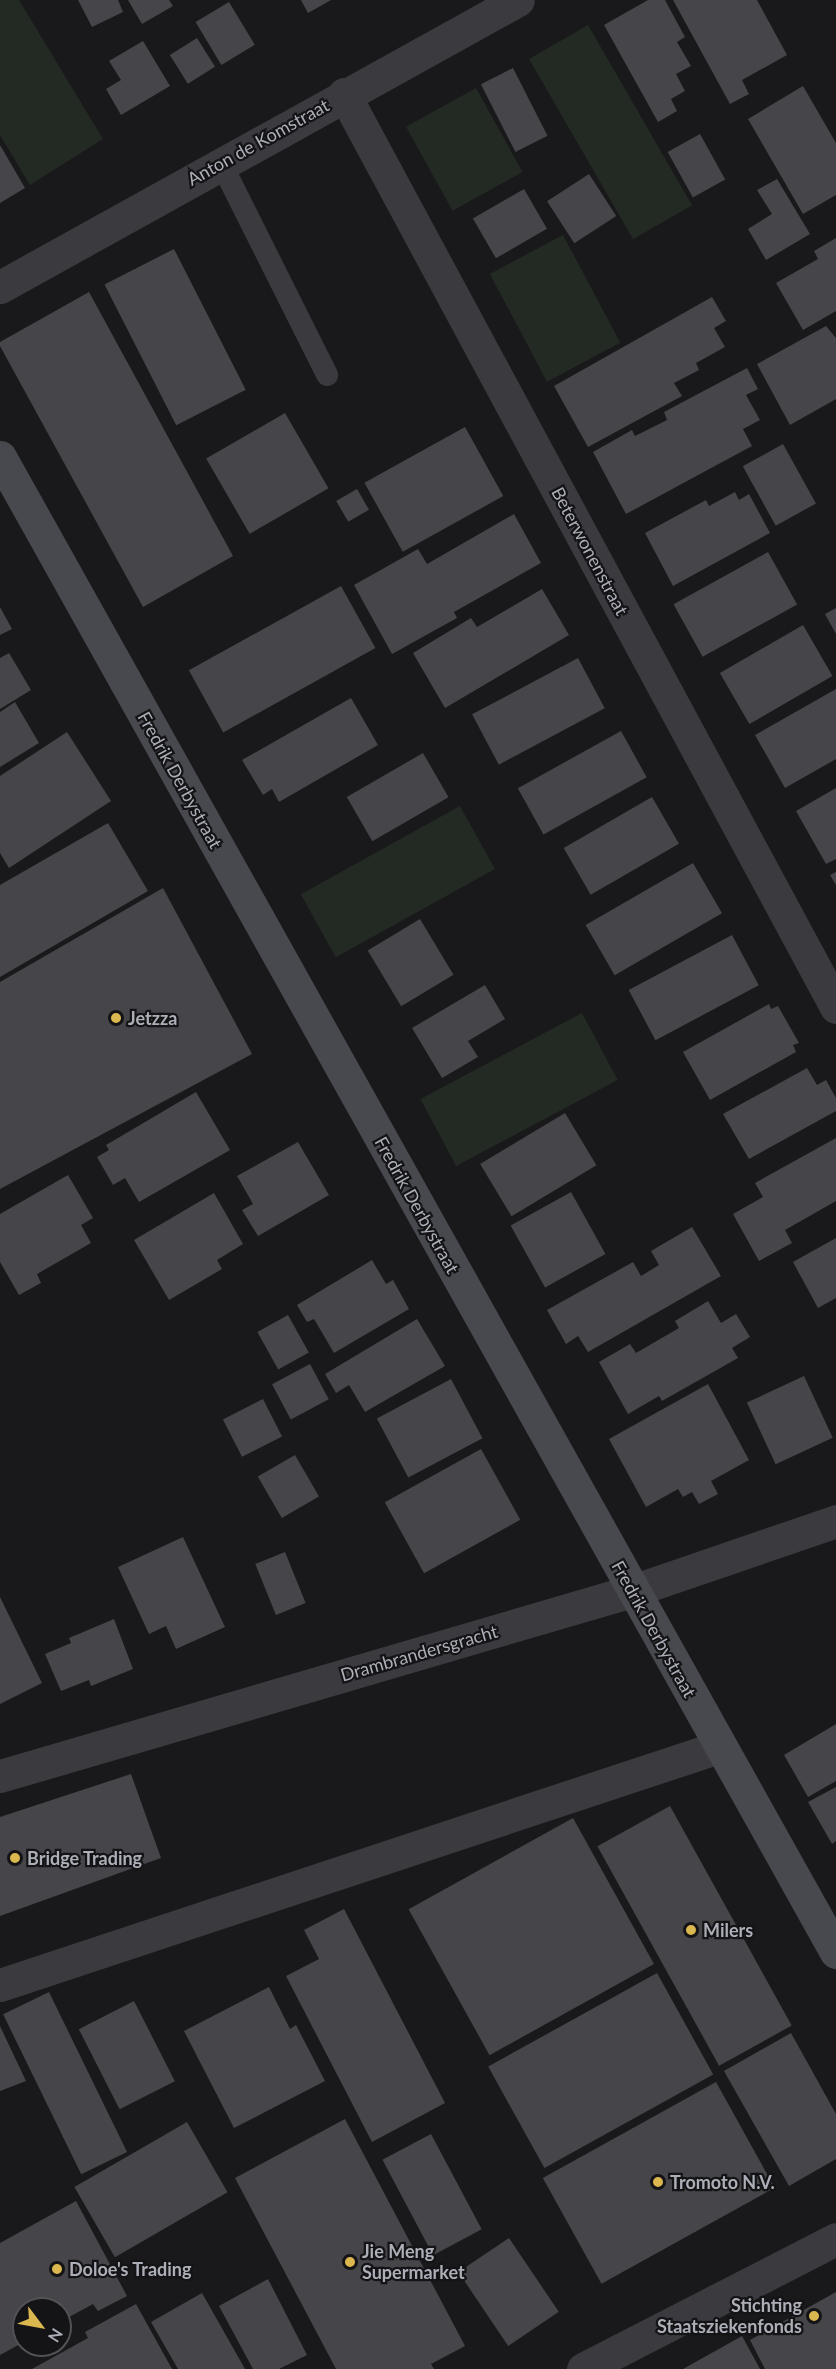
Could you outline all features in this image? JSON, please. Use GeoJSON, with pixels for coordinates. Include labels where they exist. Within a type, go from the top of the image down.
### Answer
{"type":"FeatureCollection","features":[{"type":"Feature","properties":{"kind":"main road","name":"Fredrik Derbystraat"},"geometry":{"type":"LineString","coordinates":[[0,457],[719,1747],[836,1952]]}},
{"type":"Feature","properties":{"kind":"street","name":"Anton de Komstraat"},"geometry":{"type":"LineString","coordinates":[[0,287],[344,94],[518,0]]}},
{"type":"Feature","properties":{"kind":"street","name":"Beterwonenstraat"},"geometry":{"type":"LineString","coordinates":[[344,94],[836,1007]]}},
{"type":"Feature","properties":{"kind":"street","name":"Drambrandersgracht"},"geometry":{"type":"LineString","coordinates":[[0,1776],[632,1591],[836,1521]]}},
{"type":"Feature","properties":{"kind":"street"},"geometry":{"type":"LineString","coordinates":[[0,1985],[719,1747]]}},
{"type":"Feature","properties":{"kind":"street"},"geometry":{"type":"LineString","coordinates":[[583,2369],[836,2239]]}},
{"type":"Feature","properties":{"kind":"lane"},"geometry":{"type":"LineString","coordinates":[[221,163],[327,375]]}},
{"type":"Feature","properties":{"kind":"shaded area"},"geometry":{"type":"Polygon","coordinates":[[[0,0],[19,0],[103,139],[30,185],[0,135],[0,0]]]}},
{"type":"Feature","properties":{"kind":"shaded area"},"geometry":{"type":"Polygon","coordinates":[[[588,25],[692,205],[633,239],[529,59],[588,25]]]}},
{"type":"Feature","properties":{"kind":"shaded area"},"geometry":{"type":"Polygon","coordinates":[[[476,88],[523,172],[453,211],[406,127],[476,88]]]}},
{"type":"Feature","properties":{"kind":"shaded area"},"geometry":{"type":"Polygon","coordinates":[[[563,235],[620,343],[547,382],[490,274],[563,235]]]}},
{"type":"Feature","properties":{"kind":"shaded area"},"geometry":{"type":"Polygon","coordinates":[[[460,806],[495,869],[336,957],[301,894],[460,806]]]}},
{"type":"Feature","properties":{"kind":"shaded area"},"geometry":{"type":"Polygon","coordinates":[[[582,1013],[618,1080],[456,1166],[420,1099],[582,1013]]]}},
{"type":"Feature","properties":{"kind":"building"},"geometry":{"type":"Polygon","coordinates":[[[78,0],[118,0],[123,12],[92,27],[78,0]]]}},
{"type":"Feature","properties":{"kind":"building"},"geometry":{"type":"Polygon","coordinates":[[[128,0],[169,0],[173,6],[142,24],[128,0]]]}},
{"type":"Feature","properties":{"kind":"building"},"geometry":{"type":"Polygon","coordinates":[[[301,0],[331,0],[308,13],[301,0]]]}},
{"type":"Feature","properties":{"kind":"building"},"geometry":{"type":"Polygon","coordinates":[[[648,0],[665,0],[685,37],[677,42],[691,66],[676,74],[685,91],[671,99],[677,111],[658,122],[604,25],[648,0]]]}},
{"type":"Feature","properties":{"kind":"building"},"geometry":{"type":"Polygon","coordinates":[[[673,0],[757,0],[787,55],[742,80],[749,94],[730,104],[673,0]]]}},
{"type":"Feature","properties":{"kind":"building"},"geometry":{"type":"Polygon","coordinates":[[[229,2],[255,45],[221,65],[196,22],[229,2]]]}},
{"type":"Feature","properties":{"kind":"building"},"geometry":{"type":"Polygon","coordinates":[[[197,38],[215,67],[188,84],[170,55],[197,38]]]}},
{"type":"Feature","properties":{"kind":"building"},"geometry":{"type":"Polygon","coordinates":[[[143,41],[170,86],[121,115],[106,89],[121,80],[109,61],[143,41]]]}},
{"type":"Feature","properties":{"kind":"building"},"geometry":{"type":"Polygon","coordinates":[[[513,68],[548,136],[515,152],[481,84],[513,68]]]}},
{"type":"Feature","properties":{"kind":"building"},"geometry":{"type":"Polygon","coordinates":[[[803,86],[836,143],[836,195],[803,214],[748,119],[803,86]]]}},
{"type":"Feature","properties":{"kind":"building"},"geometry":{"type":"Polygon","coordinates":[[[700,134],[725,179],[693,197],[668,152],[700,134]]]}},
{"type":"Feature","properties":{"kind":"building"},"geometry":{"type":"Polygon","coordinates":[[[0,145],[25,188],[0,203],[0,145]]]}},
{"type":"Feature","properties":{"kind":"building"},"geometry":{"type":"Polygon","coordinates":[[[589,174],[616,216],[574,243],[547,201],[589,174]]]}},
{"type":"Feature","properties":{"kind":"building"},"geometry":{"type":"Polygon","coordinates":[[[777,179],[810,234],[766,260],[748,229],[772,214],[757,190],[777,179]]]}},
{"type":"Feature","properties":{"kind":"building"},"geometry":{"type":"Polygon","coordinates":[[[524,189],[547,229],[496,258],[473,218],[524,189]]]}},
{"type":"Feature","properties":{"kind":"building"},"geometry":{"type":"Polygon","coordinates":[[[836,238],[836,311],[803,330],[776,283],[818,259],[814,251],[836,238]]]}},
{"type":"Feature","properties":{"kind":"building"},"geometry":{"type":"Polygon","coordinates":[[[174,249],[246,390],[176,425],[105,284],[174,249]]]}},
{"type":"Feature","properties":{"kind":"building"},"geometry":{"type":"Polygon","coordinates":[[[89,292],[233,556],[143,607],[0,346],[0,342],[89,292]]]}},
{"type":"Feature","properties":{"kind":"building"},"geometry":{"type":"Polygon","coordinates":[[[712,297],[726,321],[714,328],[725,347],[696,363],[699,370],[674,383],[682,396],[588,447],[554,386],[712,297]]]}},
{"type":"Feature","properties":{"kind":"building"},"geometry":{"type":"Polygon","coordinates":[[[826,326],[836,338],[836,399],[790,425],[757,364],[826,326]]]}},
{"type":"Feature","properties":{"kind":"building"},"geometry":{"type":"Polygon","coordinates":[[[747,368],[758,389],[746,395],[760,420],[743,429],[752,446],[626,514],[593,452],[632,430],[635,436],[667,420],[664,412],[747,368]]]}},
{"type":"Feature","properties":{"kind":"building"},"geometry":{"type":"Polygon","coordinates":[[[285,413],[328,488],[250,534],[206,458],[285,413]]]}},
{"type":"Feature","properties":{"kind":"building"},"geometry":{"type":"Polygon","coordinates":[[[465,427],[503,496],[403,552],[364,483],[465,427]]]}},
{"type":"Feature","properties":{"kind":"building"},"geometry":{"type":"Polygon","coordinates":[[[783,444],[816,503],[776,526],[743,466],[783,444]]]}},
{"type":"Feature","properties":{"kind":"building"},"geometry":{"type":"Polygon","coordinates":[[[357,489],[369,510],[348,522],[336,501],[357,489]]]}},
{"type":"Feature","properties":{"kind":"building"},"geometry":{"type":"Polygon","coordinates":[[[735,492],[739,500],[749,494],[770,533],[673,586],[645,533],[706,500],[709,506],[735,492]]]}},
{"type":"Feature","properties":{"kind":"building"},"geometry":{"type":"Polygon","coordinates":[[[514,514],[541,563],[454,612],[457,618],[392,654],[354,585],[418,549],[427,564],[514,514]]]}},
{"type":"Feature","properties":{"kind":"building"},"geometry":{"type":"Polygon","coordinates":[[[768,552],[797,604],[703,657],[674,604],[768,552]]]}},
{"type":"Feature","properties":{"kind":"building"},"geometry":{"type":"Polygon","coordinates":[[[341,586],[375,648],[223,732],[189,670],[341,586]]]}},
{"type":"Feature","properties":{"kind":"building"},"geometry":{"type":"Polygon","coordinates":[[[542,589],[569,635],[445,708],[413,653],[471,618],[477,627],[542,589]]]}},
{"type":"Feature","properties":{"kind":"building"},"geometry":{"type":"Polygon","coordinates":[[[0,607],[12,629],[0,635],[0,607]]]}},
{"type":"Feature","properties":{"kind":"building"},"geometry":{"type":"Polygon","coordinates":[[[836,608],[836,634],[825,614],[836,608]]]}},
{"type":"Feature","properties":{"kind":"building"},"geometry":{"type":"Polygon","coordinates":[[[803,625],[832,676],[749,724],[720,673],[803,625]]]}},
{"type":"Feature","properties":{"kind":"building"},"geometry":{"type":"Polygon","coordinates":[[[9,653],[31,690],[0,709],[0,658],[9,653]]]}},
{"type":"Feature","properties":{"kind":"building"},"geometry":{"type":"Polygon","coordinates":[[[578,658],[605,708],[499,765],[472,714],[578,658]]]}},
{"type":"Feature","properties":{"kind":"building"},"geometry":{"type":"Polygon","coordinates":[[[836,689],[836,759],[785,788],[755,735],[836,689]]]}},
{"type":"Feature","properties":{"kind":"building"},"geometry":{"type":"Polygon","coordinates":[[[351,698],[378,745],[279,802],[272,789],[263,795],[242,760],[351,698]]]}},
{"type":"Feature","properties":{"kind":"building"},"geometry":{"type":"Polygon","coordinates":[[[15,702],[39,743],[0,767],[0,712],[15,702]]]}},
{"type":"Feature","properties":{"kind":"building"},"geometry":{"type":"Polygon","coordinates":[[[621,731],[647,777],[543,835],[518,788],[621,731]]]}},
{"type":"Feature","properties":{"kind":"building"},"geometry":{"type":"Polygon","coordinates":[[[67,732],[111,801],[9,868],[0,853],[0,776],[67,732]]]}},
{"type":"Feature","properties":{"kind":"building"},"geometry":{"type":"Polygon","coordinates":[[[423,753],[449,797],[372,841],[347,797],[423,753]]]}},
{"type":"Feature","properties":{"kind":"building"},"geometry":{"type":"Polygon","coordinates":[[[836,788],[836,859],[826,864],[796,811],[836,788]]]}},
{"type":"Feature","properties":{"kind":"building"},"geometry":{"type":"Polygon","coordinates":[[[652,797],[679,844],[591,895],[564,848],[652,797]]]}},
{"type":"Feature","properties":{"kind":"building"},"geometry":{"type":"Polygon","coordinates":[[[108,823],[148,891],[0,977],[0,885],[108,823]]]}},
{"type":"Feature","properties":{"kind":"building"},"geometry":{"type":"Polygon","coordinates":[[[693,863],[722,913],[615,975],[586,925],[693,863]]]}},
{"type":"Feature","properties":{"kind":"building"},"geometry":{"type":"Polygon","coordinates":[[[836,872],[836,885],[830,875],[836,872]]]}},
{"type":"Feature","properties":{"kind":"building","name":"Jetzza"},"geometry":{"type":"Polygon","coordinates":[[[163,888],[252,1054],[0,1189],[0,982],[163,888]]]}},
{"type":"Feature","properties":{"kind":"building"},"geometry":{"type":"Polygon","coordinates":[[[420,919],[453,975],[401,1006],[368,950],[420,919]]]}},
{"type":"Feature","properties":{"kind":"building"},"geometry":{"type":"Polygon","coordinates":[[[732,935],[759,985],[655,1040],[629,990],[732,935]]]}},
{"type":"Feature","properties":{"kind":"building"},"geometry":{"type":"Polygon","coordinates":[[[485,985],[505,1019],[468,1041],[478,1057],[442,1078],[412,1028],[485,985]]]}},
{"type":"Feature","properties":{"kind":"building"},"geometry":{"type":"Polygon","coordinates":[[[769,1004],[771,1009],[778,1006],[799,1043],[793,1045],[796,1052],[710,1100],[683,1052],[769,1004]]]}},
{"type":"Feature","properties":{"kind":"building"},"geometry":{"type":"Polygon","coordinates":[[[807,1068],[817,1085],[826,1080],[836,1098],[836,1111],[749,1159],[723,1114],[807,1068]]]}},
{"type":"Feature","properties":{"kind":"building"},"geometry":{"type":"Polygon","coordinates":[[[196,1092],[230,1150],[139,1202],[125,1178],[113,1185],[97,1157],[109,1150],[106,1145],[196,1092]]]}},
{"type":"Feature","properties":{"kind":"building"},"geometry":{"type":"Polygon","coordinates":[[[565,1113],[596,1165],[512,1216],[480,1164],[565,1113]]]}},
{"type":"Feature","properties":{"kind":"building"},"geometry":{"type":"Polygon","coordinates":[[[836,1138],[836,1201],[785,1230],[792,1243],[759,1261],[733,1214],[763,1197],[755,1183],[836,1138]]]}},
{"type":"Feature","properties":{"kind":"building"},"geometry":{"type":"Polygon","coordinates":[[[298,1142],[329,1195],[258,1236],[242,1210],[253,1204],[237,1176],[298,1142]]]}},
{"type":"Feature","properties":{"kind":"building"},"geometry":{"type":"Polygon","coordinates":[[[68,1175],[93,1218],[81,1225],[91,1243],[37,1274],[41,1283],[19,1295],[0,1262],[0,1214],[68,1175]]]}},
{"type":"Feature","properties":{"kind":"building"},"geometry":{"type":"Polygon","coordinates":[[[571,1192],[605,1254],[545,1288],[511,1225],[571,1192]]]}},
{"type":"Feature","properties":{"kind":"building"},"geometry":{"type":"Polygon","coordinates":[[[214,1193],[243,1244],[217,1260],[222,1269],[169,1300],[134,1240],[214,1193]]]}},
{"type":"Feature","properties":{"kind":"building"},"geometry":{"type":"Polygon","coordinates":[[[692,1227],[721,1276],[588,1352],[578,1336],[566,1344],[547,1310],[633,1262],[641,1276],[659,1265],[651,1251],[692,1227]]]}},
{"type":"Feature","properties":{"kind":"building"},"geometry":{"type":"Polygon","coordinates":[[[836,1238],[836,1298],[818,1308],[793,1262],[836,1238]]]}},
{"type":"Feature","properties":{"kind":"building"},"geometry":{"type":"Polygon","coordinates":[[[372,1260],[386,1284],[393,1280],[409,1309],[334,1353],[314,1319],[307,1322],[297,1305],[372,1260]]]}},
{"type":"Feature","properties":{"kind":"building"},"geometry":{"type":"Polygon","coordinates":[[[708,1301],[721,1323],[736,1314],[750,1337],[732,1348],[738,1358],[662,1401],[659,1396],[628,1414],[599,1362],[630,1344],[636,1353],[679,1328],[675,1321],[708,1301]]]}},
{"type":"Feature","properties":{"kind":"building"},"geometry":{"type":"Polygon","coordinates":[[[288,1315],[309,1353],[278,1370],[257,1332],[288,1315]]]}},
{"type":"Feature","properties":{"kind":"building"},"geometry":{"type":"Polygon","coordinates":[[[417,1319],[445,1366],[365,1412],[349,1385],[336,1393],[325,1374],[417,1319]]]}},
{"type":"Feature","properties":{"kind":"building"},"geometry":{"type":"Polygon","coordinates":[[[310,1364],[329,1399],[291,1420],[272,1384],[310,1364]]]}},
{"type":"Feature","properties":{"kind":"building"},"geometry":{"type":"Polygon","coordinates":[[[804,1376],[833,1438],[776,1464],[747,1403],[804,1376]]]}},
{"type":"Feature","properties":{"kind":"building"},"geometry":{"type":"Polygon","coordinates":[[[451,1379],[482,1438],[408,1478],[377,1418],[451,1379]]]}},
{"type":"Feature","properties":{"kind":"building"},"geometry":{"type":"Polygon","coordinates":[[[708,1384],[749,1460],[711,1481],[718,1494],[699,1504],[692,1492],[683,1497],[678,1489],[646,1507],[609,1439],[708,1384]]]}},
{"type":"Feature","properties":{"kind":"building"},"geometry":{"type":"Polygon","coordinates":[[[263,1399],[282,1436],[242,1457],[223,1419],[263,1399]]]}},
{"type":"Feature","properties":{"kind":"building"},"geometry":{"type":"Polygon","coordinates":[[[481,1449],[520,1520],[424,1573],[385,1502],[481,1449]]]}},
{"type":"Feature","properties":{"kind":"building"},"geometry":{"type":"Polygon","coordinates":[[[295,1455],[319,1497],[282,1518],[258,1476],[295,1455]]]}},
{"type":"Feature","properties":{"kind":"building"},"geometry":{"type":"Polygon","coordinates":[[[183,1537],[225,1627],[176,1649],[166,1626],[149,1634],[118,1567],[183,1537]]]}},
{"type":"Feature","properties":{"kind":"building"},"geometry":{"type":"Polygon","coordinates":[[[285,1552],[306,1603],[276,1615],[255,1564],[285,1552]]]}},
{"type":"Feature","properties":{"kind":"building"},"geometry":{"type":"Polygon","coordinates":[[[0,1597],[42,1683],[0,1704],[0,1597]]]}},
{"type":"Feature","properties":{"kind":"building"},"geometry":{"type":"Polygon","coordinates":[[[114,1619],[133,1669],[91,1686],[89,1680],[61,1691],[45,1654],[71,1643],[69,1638],[114,1619]]]}},
{"type":"Feature","properties":{"kind":"building"},"geometry":{"type":"Polygon","coordinates":[[[836,1724],[836,1781],[808,1797],[784,1755],[836,1724]]]}},
{"type":"Feature","properties":{"kind":"building"},"geometry":{"type":"Polygon","coordinates":[[[131,1774],[161,1858],[0,1916],[0,1817],[131,1774]]]}},
{"type":"Feature","properties":{"kind":"building"},"geometry":{"type":"Polygon","coordinates":[[[836,1787],[836,1841],[832,1844],[808,1802],[836,1787]]]}},
{"type":"Feature","properties":{"kind":"building","name":"Milers"},"geometry":{"type":"Polygon","coordinates":[[[670,1806],[792,2026],[719,2066],[597,1846],[670,1806]]]}},
{"type":"Feature","properties":{"kind":"building"},"geometry":{"type":"Polygon","coordinates":[[[573,1818],[654,1964],[490,2055],[409,1909],[573,1818]]]}},
{"type":"Feature","properties":{"kind":"building"},"geometry":{"type":"Polygon","coordinates":[[[344,1909],[445,2103],[372,2142],[286,1976],[319,1959],[304,1930],[344,1909]]]}},
{"type":"Feature","properties":{"kind":"building"},"geometry":{"type":"Polygon","coordinates":[[[657,1973],[713,2074],[544,2168],[488,2067],[657,1973]]]}},
{"type":"Feature","properties":{"kind":"building"},"geometry":{"type":"Polygon","coordinates":[[[269,1987],[290,2029],[296,2025],[325,2081],[234,2128],[184,2031],[269,1987]]]}},
{"type":"Feature","properties":{"kind":"building"},"geometry":{"type":"Polygon","coordinates":[[[49,1992],[127,2152],[81,2174],[3,2014],[49,1992]]]}},
{"type":"Feature","properties":{"kind":"building"},"geometry":{"type":"Polygon","coordinates":[[[134,2001],[175,2081],[120,2109],[79,2029],[134,2001]]]}},
{"type":"Feature","properties":{"kind":"building"},"geometry":{"type":"Polygon","coordinates":[[[0,2026],[26,2081],[0,2091],[0,2026]]]}},
{"type":"Feature","properties":{"kind":"building"},"geometry":{"type":"Polygon","coordinates":[[[791,2033],[836,2114],[836,2159],[789,2186],[724,2071],[791,2033]]]}},
{"type":"Feature","properties":{"kind":"building","name":"Tromoto N.V."},"geometry":{"type":"Polygon","coordinates":[[[716,2082],[775,2188],[601,2284],[543,2178],[716,2082]]]}},
{"type":"Feature","properties":{"kind":"building","name":"Jie Meng Supermarket"},"geometry":{"type":"Polygon","coordinates":[[[345,2119],[465,2346],[431,2364],[434,2369],[336,2369],[235,2178],[345,2119]]]}},
{"type":"Feature","properties":{"kind":"building"},"geometry":{"type":"Polygon","coordinates":[[[187,2122],[228,2192],[115,2257],[74,2187],[187,2122]]]}},
{"type":"Feature","properties":{"kind":"building"},"geometry":{"type":"Polygon","coordinates":[[[431,2134],[482,2229],[433,2255],[382,2160],[431,2134]]]}},
{"type":"Feature","properties":{"kind":"building","name":"Doloe's Trading"},"geometry":{"type":"Polygon","coordinates":[[[76,2201],[127,2296],[98,2311],[93,2304],[72,2315],[72,2297],[12,2297],[12,2348],[0,2355],[0,2243],[76,2201]]]}},
{"type":"Feature","properties":{"kind":"building"},"geometry":{"type":"Polygon","coordinates":[[[509,2238],[559,2312],[508,2346],[458,2272],[509,2238]]]}},
{"type":"Feature","properties":{"kind":"building"},"geometry":{"type":"Polygon","coordinates":[[[268,2279],[307,2355],[279,2369],[253,2369],[219,2306],[268,2279]]]}},
{"type":"Feature","properties":{"kind":"building","name":"Stichting Staatsziekenfonds"},"geometry":{"type":"Polygon","coordinates":[[[836,2292],[836,2369],[765,2369],[750,2340],[836,2292]]]}},
{"type":"Feature","properties":{"kind":"building"},"geometry":{"type":"Polygon","coordinates":[[[202,2293],[245,2369],[178,2369],[151,2322],[202,2293]]]}},
{"type":"Feature","properties":{"kind":"building"},"geometry":{"type":"Polygon","coordinates":[[[136,2304],[172,2369],[32,2369],[54,2357],[72,2357],[72,2347],[88,2338],[85,2332],[136,2304]]]}},
{"type":"Feature","properties":{"kind":"building"},"geometry":{"type":"Polygon","coordinates":[[[742,2336],[760,2369],[683,2369],[742,2336]]]}},
{"type":"Feature","properties":{"kind":"place","name":"Jetzza"},"geometry":{"type":"Point","coordinates":[116,1018]}},
{"type":"Feature","properties":{"kind":"place","name":"Bridge Trading"},"geometry":{"type":"Point","coordinates":[15,1858]}},
{"type":"Feature","properties":{"kind":"place","name":"Milers"},"geometry":{"type":"Point","coordinates":[691,1930]}},
{"type":"Feature","properties":{"kind":"place","name":"Tromoto N.V."},"geometry":{"type":"Point","coordinates":[658,2182]}},
{"type":"Feature","properties":{"kind":"place","name":"Jie Meng Supermarket"},"geometry":{"type":"Point","coordinates":[350,2262]}},
{"type":"Feature","properties":{"kind":"place","name":"Doloe's Trading"},"geometry":{"type":"Point","coordinates":[57,2269]}},
{"type":"Feature","properties":{"kind":"place","name":"Stichting Staatsziekenfonds"},"geometry":{"type":"Point","coordinates":[814,2316]}}]}
